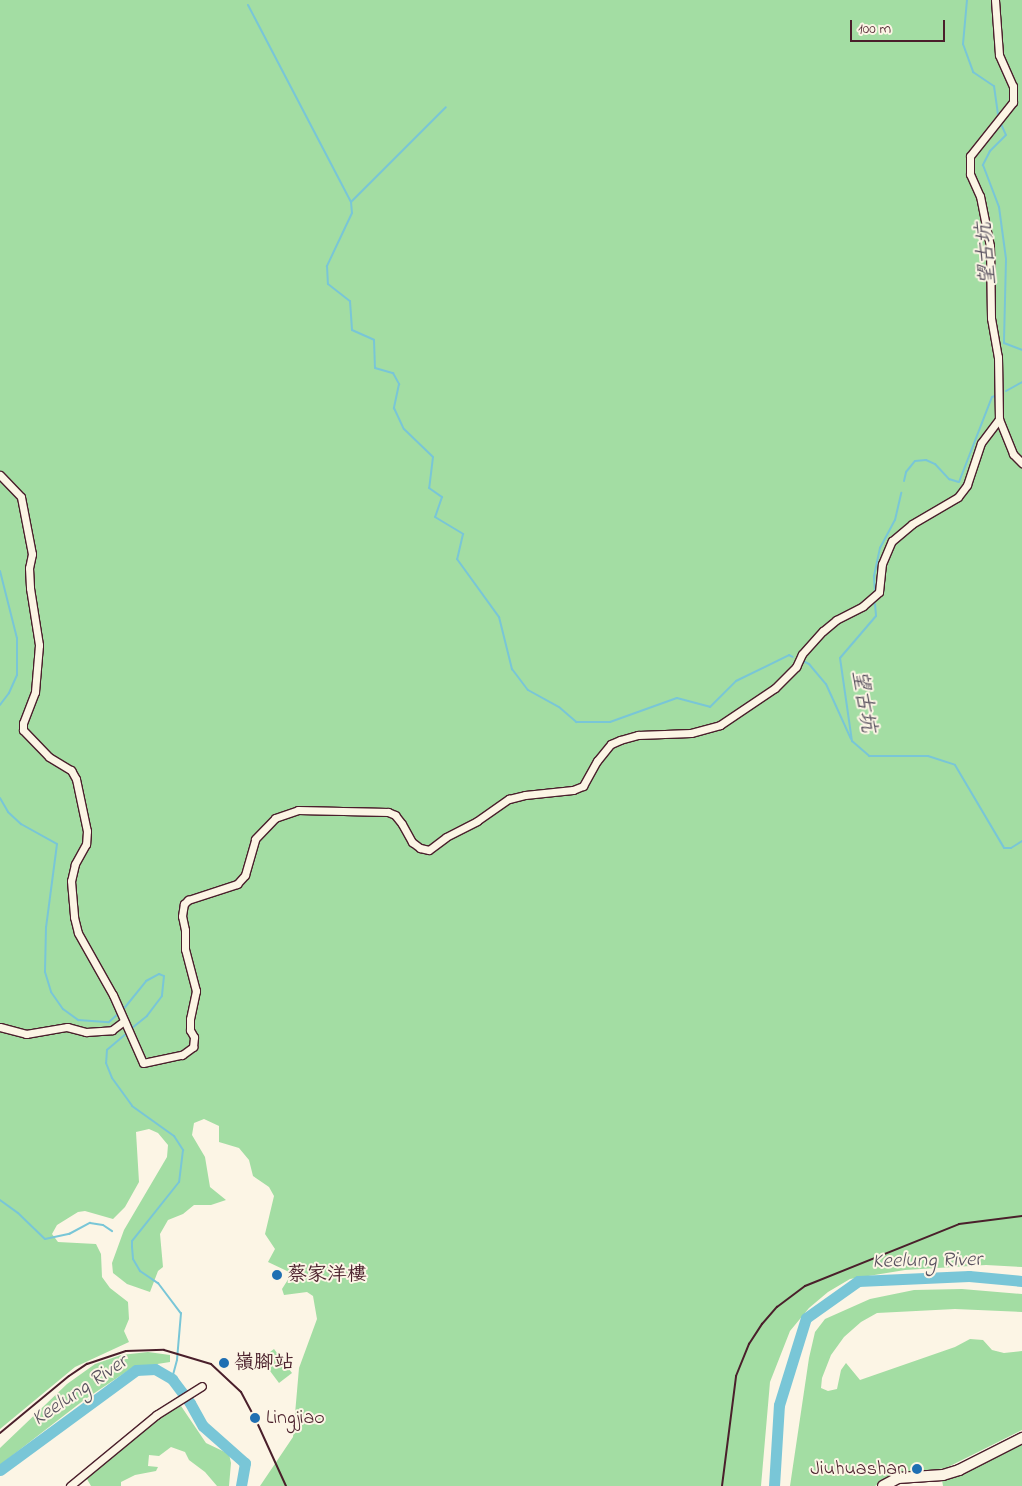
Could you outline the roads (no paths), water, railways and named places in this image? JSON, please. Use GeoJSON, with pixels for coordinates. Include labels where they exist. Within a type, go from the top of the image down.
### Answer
{"type":"FeatureCollection","features":[{"type":"Feature","properties":{"kind":"main road"},"geometry":{"type":"LineString","coordinates":[[882,1486],[898,1478],[943,1475],[959,1470],[1022,1438]]}},
{"type":"Feature","properties":{"kind":"street"},"geometry":{"type":"LineString","coordinates":[[995,0],[999,55],[1013,86],[1014,102],[970,156],[970,174],[980,196],[990,246],[991,318],[998,357],[999,418],[1013,454],[1022,463]]}},
{"type":"Feature","properties":{"kind":"street"},"geometry":{"type":"LineString","coordinates":[[0,475],[21,498],[32,554],[29,568],[30,588],[39,645],[36,692],[23,723],[23,730],[49,757],[71,770],[76,779],[87,831],[86,844],[75,864],[71,880],[71,904],[78,933],[118,1008],[143,1063],[182,1055],[193,1047],[194,1037],[190,1030],[190,1018],[196,991],[185,948],[182,916],[184,904],[188,900],[227,888],[241,880],[245,876],[252,844],[275,818],[298,810],[388,812],[395,815],[412,842],[420,848],[429,850],[509,799],[525,795],[573,790],[583,786],[611,744],[620,740],[638,735],[691,733],[720,725],[775,688],[796,667],[802,654],[822,631],[836,620],[863,606],[879,592],[882,564],[892,541],[912,524],[958,497],[967,485],[981,443],[999,418]]}},
{"type":"Feature","properties":{"kind":"street"},"geometry":{"type":"LineString","coordinates":[[0,1027],[26,1034],[67,1027],[86,1032],[112,1030],[124,1021]]}},
{"type":"Feature","properties":{"kind":"street"},"geometry":{"type":"LineString","coordinates":[[70,1486],[128,1436],[174,1403],[202,1386]]}},
{"type":"Feature","properties":{"kind":"waterway","name":"望古坑"},"geometry":{"type":"LineString","coordinates":[[967,0],[963,44],[973,72],[994,86],[998,116]]}},
{"type":"Feature","properties":{"kind":"waterway"},"geometry":{"type":"LineString","coordinates":[[248,5],[351,202],[352,213],[327,266],[328,284],[350,301],[352,330],[374,340],[375,368],[393,373],[399,384],[394,408],[404,429],[433,457],[429,488],[442,497],[435,517],[463,534],[457,559],[499,617],[512,669],[528,690],[559,707],[576,722],[610,722],[677,698],[710,707],[736,681],[789,655],[793,657]]}},
{"type":"Feature","properties":{"kind":"waterway"},"geometry":{"type":"LineString","coordinates":[[351,202],[446,107]]}},
{"type":"Feature","properties":{"kind":"waterway","name":"望古坑"},"geometry":{"type":"LineString","coordinates":[[1001,124],[1006,135],[990,151],[983,165],[999,207],[1006,259],[1004,343],[1022,350]]}},
{"type":"Feature","properties":{"kind":"waterway","name":"望古坑"},"geometry":{"type":"LineString","coordinates":[[1006,391],[1022,382]]}},
{"type":"Feature","properties":{"kind":"waterway","name":"望古坑"},"geometry":{"type":"LineString","coordinates":[[904,481],[906,472],[915,461],[926,460],[935,464],[949,479],[959,482],[992,397],[995,396]]}},
{"type":"Feature","properties":{"kind":"waterway","name":"望古坑"},"geometry":{"type":"LineString","coordinates":[[875,592],[874,576],[880,548],[895,520],[901,493]]}},
{"type":"Feature","properties":{"kind":"waterway"},"geometry":{"type":"LineString","coordinates":[[0,571],[17,638],[17,675],[9,693],[0,705]]}},
{"type":"Feature","properties":{"kind":"waterway","name":"望古坑"},"geometry":{"type":"LineString","coordinates":[[875,604],[876,616],[840,658],[852,741],[869,756],[928,756],[955,765],[1004,848],[1011,848],[1022,841]]}},
{"type":"Feature","properties":{"kind":"waterway"},"geometry":{"type":"LineString","coordinates":[[803,661],[809,664],[826,684],[851,739]]}},
{"type":"Feature","properties":{"kind":"waterway"},"geometry":{"type":"LineString","coordinates":[[0,798],[8,812],[21,824],[57,844],[46,927],[45,972],[51,992],[63,1009],[78,1020],[109,1022],[118,1014]]}},
{"type":"Feature","properties":{"kind":"waterway"},"geometry":{"type":"LineString","coordinates":[[122,1011],[146,981],[159,974],[164,976],[162,996],[147,1016],[130,1030]]}},
{"type":"Feature","properties":{"kind":"waterway"},"geometry":{"type":"LineString","coordinates":[[127,1033],[107,1050],[106,1063],[112,1078],[132,1106],[174,1136],[183,1150],[179,1182],[132,1241],[133,1259],[140,1271],[158,1283],[181,1313],[177,1360],[172,1379]]}},
{"type":"Feature","properties":{"kind":"waterway"},"geometry":{"type":"LineString","coordinates":[[0,1200],[18,1213],[45,1239],[69,1234],[90,1223],[103,1225],[112,1231]]}},
{"type":"Feature","properties":{"kind":"waterway","name":"Keelung River"},"geometry":{"type":"LineString","coordinates":[[774,1486],[779,1405],[806,1318],[858,1281],[969,1276],[1022,1281]]}},
{"type":"Feature","properties":{"kind":"waterway","name":"Keelung River"},"geometry":{"type":"LineString","coordinates":[[0,1470],[136,1370],[155,1369],[172,1379],[190,1403],[203,1426],[245,1463],[241,1486]]}},
{"type":"Feature","properties":{"kind":"railway"},"geometry":{"type":"LineString","coordinates":[[722,1486],[736,1376],[749,1344],[762,1324],[777,1307],[805,1286],[959,1224],[1022,1216]]}},
{"type":"Feature","properties":{"kind":"railway"},"geometry":{"type":"LineString","coordinates":[[0,1433],[69,1376],[87,1364],[126,1351],[164,1350],[211,1364],[241,1392],[286,1486]]}},
{"type":"Feature","properties":{"kind":"place","name":"蔡家洋樓"},"geometry":{"type":"Point","coordinates":[277,1275]}},
{"type":"Feature","properties":{"kind":"place","name":"嶺腳站"},"geometry":{"type":"Point","coordinates":[224,1363]}},
{"type":"Feature","properties":{"kind":"place","name":"Lingjiao"},"geometry":{"type":"Point","coordinates":[255,1418]}},
{"type":"Feature","properties":{"kind":"place","name":"Jiuhuashan"},"geometry":{"type":"Point","coordinates":[917,1469]}}]}
